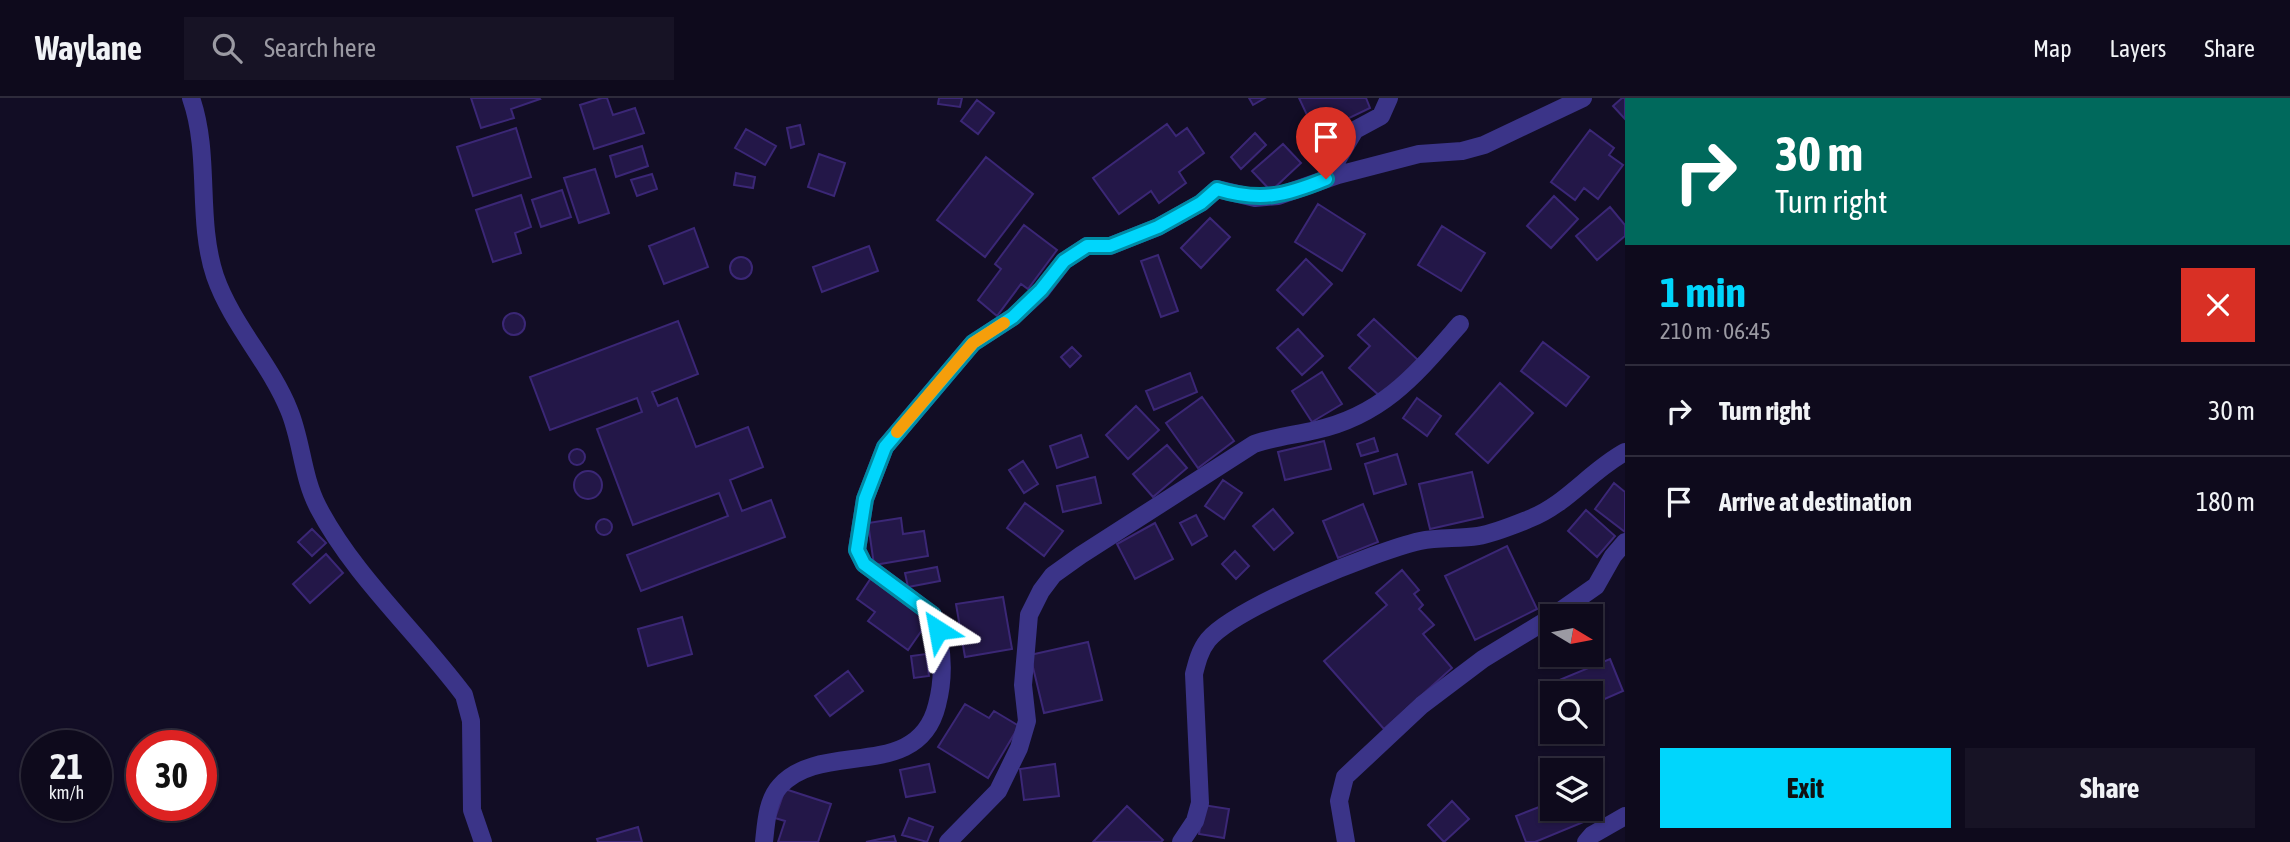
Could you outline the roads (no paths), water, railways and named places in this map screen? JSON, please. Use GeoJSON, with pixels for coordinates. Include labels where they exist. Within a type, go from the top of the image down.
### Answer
{"type":"FeatureCollection","features":[{"type":"Feature","properties":{"kind":"street"},"geometry":{"type":"LineString","coordinates":[[191,98],[201,138],[208,244],[215,274],[227,304],[290,412],[306,478],[328,525],[464,695],[471,721],[472,810],[483,842]]}},
{"type":"Feature","properties":{"kind":"street"},"geometry":{"type":"LineString","coordinates":[[1326,179],[1355,130],[1381,116],[1389,98]]}},
{"type":"Feature","properties":{"kind":"street"},"geometry":{"type":"LineString","coordinates":[[764,842],[778,788],[792,775],[805,768],[892,753],[911,744],[925,731],[936,712],[941,691],[942,662],[933,615],[864,564],[857,550],[865,499],[885,447],[939,379],[973,343],[1013,317],[1041,290],[1064,261],[1087,246],[1110,246],[1137,237],[1201,203],[1217,189],[1255,198],[1267,197],[1303,190],[1326,179],[1419,154],[1447,154],[1484,145],[1583,98]]}},
{"type":"Feature","properties":{"kind":"street"},"geometry":{"type":"LineString","coordinates":[[948,842],[998,791],[1019,748],[1027,721],[1023,685],[1029,615],[1053,575],[1254,444],[1283,435],[1318,430],[1377,407],[1408,384],[1460,324]]}},
{"type":"Feature","properties":{"kind":"street"},"geometry":{"type":"LineString","coordinates":[[1181,842],[1195,821],[1200,803],[1194,674],[1198,656],[1209,639],[1262,603],[1373,556],[1421,541],[1480,536],[1531,519],[1555,507],[1591,475],[1625,452]]}},
{"type":"Feature","properties":{"kind":"street"},"geometry":{"type":"LineString","coordinates":[[1570,604],[1596,586],[1613,555],[1625,542]]}},
{"type":"Feature","properties":{"kind":"street"},"geometry":{"type":"LineString","coordinates":[[1346,842],[1339,801],[1345,777],[1423,705],[1483,659],[1540,624]]}},
{"type":"Feature","properties":{"kind":"street"},"geometry":{"type":"LineString","coordinates":[[1586,842],[1592,835],[1625,816]]}}]}
